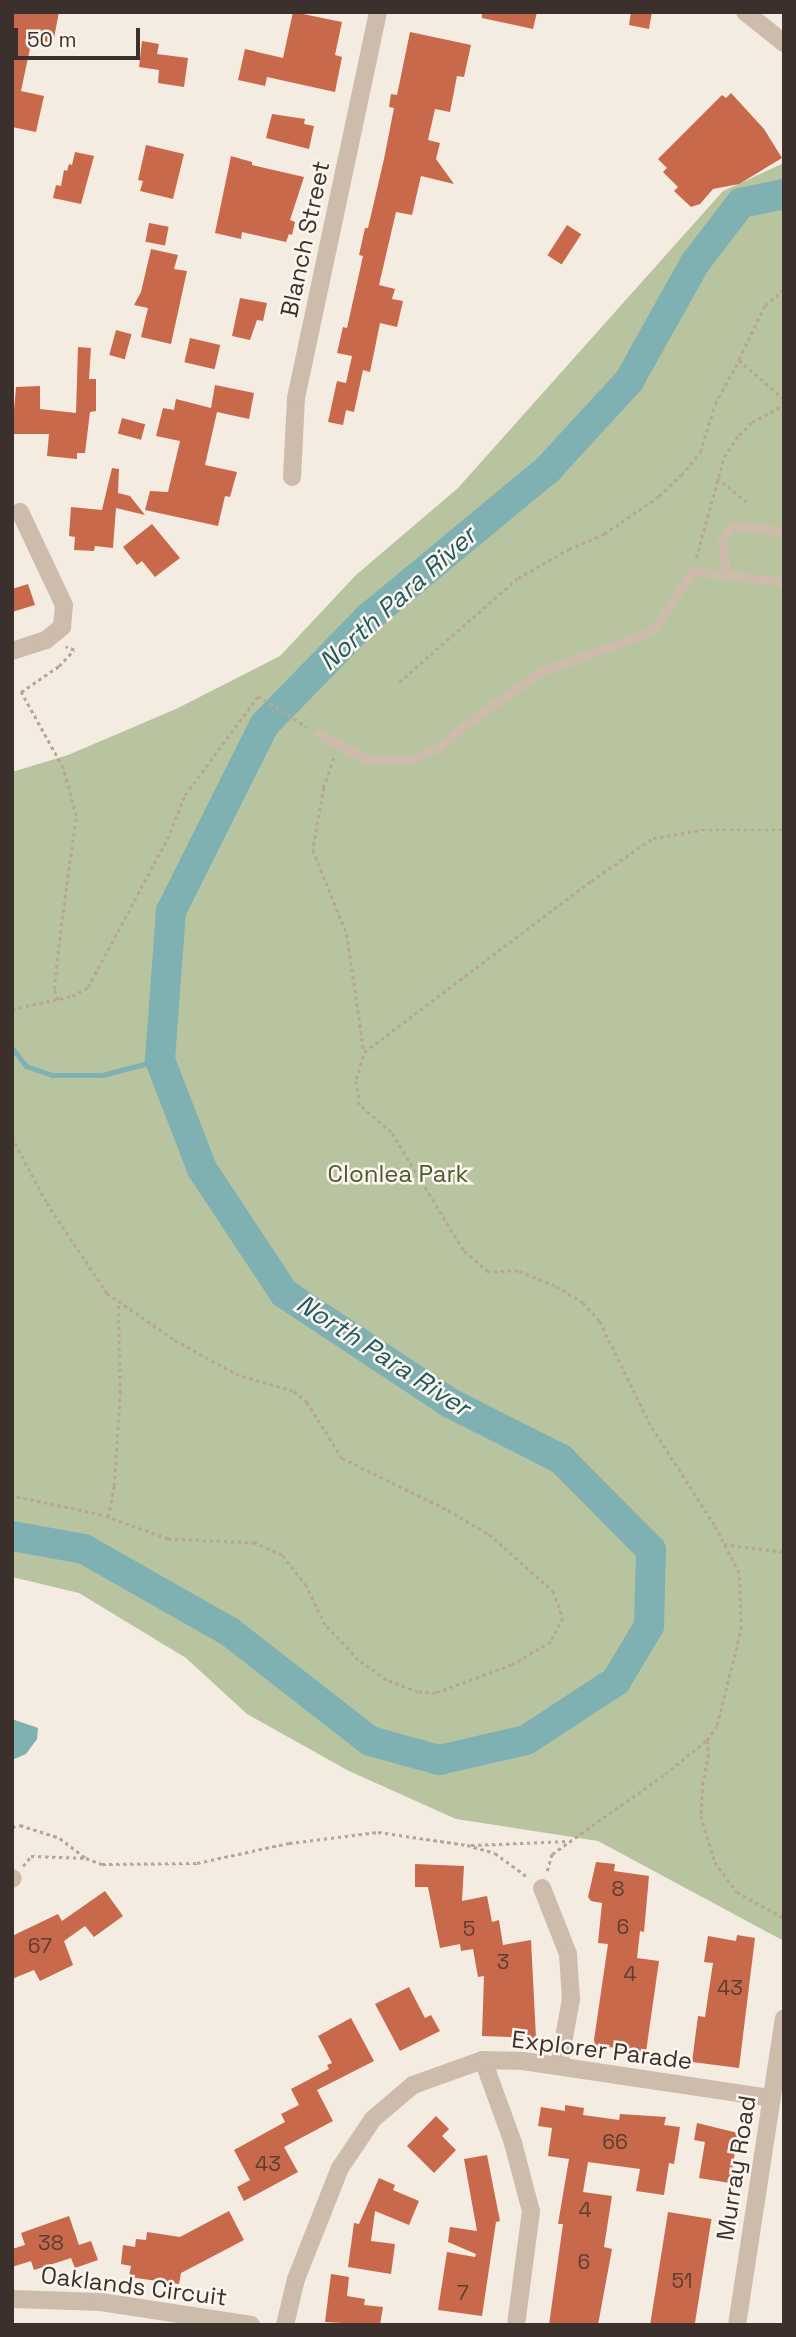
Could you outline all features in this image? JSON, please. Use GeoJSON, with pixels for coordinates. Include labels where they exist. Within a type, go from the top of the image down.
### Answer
{"type":"FeatureCollection","features":[{"type":"Feature","properties":{"kind":"street","name":"Blanch Street"},"geometry":{"type":"LineString","coordinates":[[292,477],[296,398],[378,12]]}},
{"type":"Feature","properties":{"kind":"street"},"geometry":{"type":"LineString","coordinates":[[746,12],[784,43]]}},
{"type":"Feature","properties":{"kind":"street"},"geometry":{"type":"LineString","coordinates":[[12,651],[46,640],[62,627],[64,605],[20,512]]}},
{"type":"Feature","properties":{"kind":"street"},"geometry":{"type":"LineString","coordinates":[[542,1888],[568,1954],[570,2000],[559,2065]]}},
{"type":"Feature","properties":{"kind":"street","name":"Murray Road"},"geometry":{"type":"LineString","coordinates":[[737,2325],[784,2018]]}},
{"type":"Feature","properties":{"kind":"street"},"geometry":{"type":"LineString","coordinates":[[483,2060],[517,2154],[531,2211],[516,2325]]}},
{"type":"Feature","properties":{"kind":"street","name":"Explorer Parade"},"geometry":{"type":"LineString","coordinates":[[285,2325],[296,2279],[340,2168],[366,2130],[391,2103],[413,2085],[483,2060],[559,2065],[771,2098]]}},
{"type":"Feature","properties":{"kind":"street","name":"Oaklands Circuit"},"geometry":{"type":"LineString","coordinates":[[12,2299],[101,2302],[251,2325]]}},
{"type":"Feature","properties":{"kind":"lane"},"geometry":{"type":"LineString","coordinates":[[726,573],[722,539],[733,525],[784,532]]}},
{"type":"Feature","properties":{"kind":"lane"},"geometry":{"type":"LineString","coordinates":[[318,734],[368,760],[409,761],[439,747],[473,719],[542,671],[642,635],[654,627],[692,571],[784,582]]}},
{"type":"Feature","properties":{"kind":"path"},"geometry":{"type":"LineString","coordinates":[[399,682],[518,578],[569,549],[604,534],[659,496],[681,475],[700,452],[715,404],[765,306],[784,290]]}},
{"type":"Feature","properties":{"kind":"path"},"geometry":{"type":"LineString","coordinates":[[739,360],[784,399]]}},
{"type":"Feature","properties":{"kind":"path"},"geometry":{"type":"LineString","coordinates":[[692,571],[724,457],[752,422],[784,405]]}},
{"type":"Feature","properties":{"kind":"path"},"geometry":{"type":"LineString","coordinates":[[717,478],[747,502]]}},
{"type":"Feature","properties":{"kind":"path"},"geometry":{"type":"LineString","coordinates":[[46,640],[74,650],[60,666],[21,692],[62,768],[76,816],[54,989],[58,1000]]}},
{"type":"Feature","properties":{"kind":"path"},"geometry":{"type":"LineString","coordinates":[[13,1009],[58,1000],[88,987],[167,839],[185,795],[258,696],[318,734]]}},
{"type":"Feature","properties":{"kind":"path"},"geometry":{"type":"LineString","coordinates":[[12,1827],[20,1825],[60,1838],[86,1857],[102,1864],[197,1863],[289,1843],[378,1832],[467,1845],[495,1853],[542,1888],[552,1854],[617,1809],[707,1740],[717,1725],[741,1629],[739,1573],[650,1425],[599,1321],[583,1303],[555,1286],[518,1271],[488,1272],[463,1250],[391,1132],[359,1105],[356,1079],[364,1052],[347,934],[313,850],[324,787],[341,747]]}},
{"type":"Feature","properties":{"kind":"path"},"geometry":{"type":"LineString","coordinates":[[364,1052],[591,881],[653,838],[702,830],[784,830]]}},
{"type":"Feature","properties":{"kind":"path"},"geometry":{"type":"LineString","coordinates":[[12,1137],[47,1203],[107,1293],[175,1340],[236,1374],[294,1391],[307,1402],[342,1458],[448,1510],[489,1534],[553,1591],[561,1605],[563,1618],[551,1642],[512,1665],[436,1693],[418,1692],[386,1680],[358,1660],[325,1625],[306,1586],[282,1555],[255,1543],[168,1539],[108,1517],[12,1496]]}},
{"type":"Feature","properties":{"kind":"path"},"geometry":{"type":"LineString","coordinates":[[108,1517],[114,1486],[120,1393],[118,1301]]}},
{"type":"Feature","properties":{"kind":"path"},"geometry":{"type":"LineString","coordinates":[[724,1544],[784,1552]]}},
{"type":"Feature","properties":{"kind":"path"},"geometry":{"type":"LineString","coordinates":[[707,1740],[709,1754],[703,1782],[701,1816],[715,1862],[737,1892],[784,1918]]}},
{"type":"Feature","properties":{"kind":"path"},"geometry":{"type":"LineString","coordinates":[[467,1845],[569,1841]]}},
{"type":"Feature","properties":{"kind":"path"},"geometry":{"type":"LineString","coordinates":[[13,1879],[31,1856],[86,1857]]}},
{"type":"Feature","properties":{"kind":"green space","name":"Clonlea Park"},"geometry":{"type":"Polygon","coordinates":[[[784,163],[784,1941],[598,1841],[456,1819],[349,1771],[247,1714],[186,1658],[79,1593],[12,1577],[12,772],[68,755],[176,709],[280,656],[356,575],[458,488],[723,191],[784,163]]]}},
{"type":"Feature","properties":{"kind":"water"},"geometry":{"type":"Polygon","coordinates":[[[12,1719],[38,1728],[37,1739],[26,1754],[12,1760],[12,1719]]]}},
{"type":"Feature","properties":{"kind":"building"},"geometry":{"type":"Polygon","coordinates":[[[12,12],[59,12],[53,43],[32,39],[21,91],[44,96],[36,132],[12,127],[12,12]]]}},
{"type":"Feature","properties":{"kind":"building"},"geometry":{"type":"Polygon","coordinates":[[[293,12],[342,22],[335,55],[342,57],[335,92],[267,77],[265,86],[238,80],[245,49],[283,58],[293,12]]]}},
{"type":"Feature","properties":{"kind":"building"},"geometry":{"type":"Polygon","coordinates":[[[482,12],[537,12],[533,29],[482,18],[482,12]]]}},
{"type":"Feature","properties":{"kind":"building"},"geometry":{"type":"Polygon","coordinates":[[[631,12],[652,12],[649,29],[629,25],[631,12]]]}},
{"type":"Feature","properties":{"kind":"building"},"geometry":{"type":"Polygon","coordinates":[[[410,32],[471,45],[464,77],[457,76],[450,112],[435,109],[428,140],[440,143],[436,159],[454,184],[421,176],[412,215],[396,212],[379,285],[395,289],[392,299],[403,301],[397,327],[380,323],[370,372],[363,370],[354,412],[346,410],[343,425],[328,422],[337,381],[346,383],[352,356],[337,353],[343,327],[347,328],[363,256],[359,255],[384,159],[394,108],[389,107],[391,94],[397,95],[410,32]]]}},
{"type":"Feature","properties":{"kind":"building"},"geometry":{"type":"Polygon","coordinates":[[[142,41],[159,44],[157,54],[188,58],[184,87],[158,83],[159,70],[139,67],[142,41]]]}},
{"type":"Feature","properties":{"kind":"building"},"geometry":{"type":"Polygon","coordinates":[[[731,93],[764,129],[782,158],[739,184],[713,189],[700,204],[691,207],[674,191],[678,187],[663,172],[667,168],[658,159],[722,95],[726,98],[731,93]]]}},
{"type":"Feature","properties":{"kind":"building"},"geometry":{"type":"Polygon","coordinates":[[[272,114],[305,119],[304,124],[314,126],[309,149],[266,138],[272,114]]]}},
{"type":"Feature","properties":{"kind":"building"},"geometry":{"type":"Polygon","coordinates":[[[146,145],[184,154],[173,199],[140,191],[143,181],[138,180],[146,145]]]}},
{"type":"Feature","properties":{"kind":"building"},"geometry":{"type":"Polygon","coordinates":[[[75,152],[94,156],[81,204],[53,198],[56,185],[61,186],[64,170],[67,171],[69,164],[72,165],[75,152]]]}},
{"type":"Feature","properties":{"kind":"building"},"geometry":{"type":"Polygon","coordinates":[[[231,156],[252,162],[252,165],[304,177],[290,220],[295,222],[292,235],[289,234],[286,242],[242,232],[241,239],[215,233],[231,156]]]}},
{"type":"Feature","properties":{"kind":"building"},"geometry":{"type":"Polygon","coordinates":[[[149,223],[169,227],[165,245],[145,242],[149,223]]]}},
{"type":"Feature","properties":{"kind":"building"},"geometry":{"type":"Polygon","coordinates":[[[567,225],[581,234],[562,264],[547,255],[567,225]]]}},
{"type":"Feature","properties":{"kind":"building"},"geometry":{"type":"Polygon","coordinates":[[[151,249],[178,255],[174,269],[187,271],[171,344],[141,337],[148,308],[134,305],[141,292],[151,249]]]}},
{"type":"Feature","properties":{"kind":"building"},"geometry":{"type":"Polygon","coordinates":[[[240,298],[267,303],[263,321],[257,320],[250,340],[232,336],[240,298]]]}},
{"type":"Feature","properties":{"kind":"building"},"geometry":{"type":"Polygon","coordinates":[[[116,330],[131,334],[125,359],[109,355],[116,330]]]}},
{"type":"Feature","properties":{"kind":"building"},"geometry":{"type":"Polygon","coordinates":[[[190,338],[220,345],[215,369],[184,362],[190,338]]]}},
{"type":"Feature","properties":{"kind":"building"},"geometry":{"type":"Polygon","coordinates":[[[78,347],[91,348],[89,379],[96,379],[96,411],[90,412],[85,453],[77,453],[77,459],[47,456],[49,434],[12,434],[16,387],[40,386],[40,409],[76,413],[78,347]]]}},
{"type":"Feature","properties":{"kind":"building"},"geometry":{"type":"Polygon","coordinates":[[[215,385],[254,393],[249,419],[217,412],[205,465],[237,472],[230,497],[225,496],[218,526],[145,510],[150,491],[168,492],[180,441],[156,436],[163,408],[174,410],[176,399],[211,408],[215,385]]]}},
{"type":"Feature","properties":{"kind":"building"},"geometry":{"type":"Polygon","coordinates":[[[122,418],[145,424],[141,440],[118,433],[122,418]]]}},
{"type":"Feature","properties":{"kind":"building"},"geometry":{"type":"Polygon","coordinates":[[[112,468],[119,469],[118,493],[130,496],[145,515],[116,508],[113,548],[95,546],[94,551],[74,550],[75,537],[69,536],[71,507],[102,510],[112,468]]]}},
{"type":"Feature","properties":{"kind":"building"},"geometry":{"type":"Polygon","coordinates":[[[152,524],[180,558],[155,577],[142,561],[137,565],[123,547],[152,524]]]}},
{"type":"Feature","properties":{"kind":"building"},"geometry":{"type":"Polygon","coordinates":[[[28,584],[35,605],[12,612],[12,589],[28,584]]]}},
{"type":"Feature","properties":{"kind":"building"},"geometry":{"type":"Polygon","coordinates":[[[596,1862],[615,1864],[614,1871],[649,1876],[644,1932],[640,1931],[637,1958],[659,1961],[646,2052],[595,2045],[608,1944],[598,1943],[602,1903],[591,1901],[588,1897],[596,1862]]]}},
{"type":"Feature","properties":{"kind":"building"},"geometry":{"type":"Polygon","coordinates":[[[415,1864],[464,1866],[462,1901],[487,1896],[492,1922],[499,1920],[503,1945],[531,1940],[536,2038],[482,2036],[484,1976],[478,1977],[473,1949],[461,1951],[460,1944],[440,1948],[428,1887],[415,1887],[415,1864]]]}},
{"type":"Feature","properties":{"kind":"building"},"geometry":{"type":"Polygon","coordinates":[[[105,1891],[123,1916],[94,1937],[85,1926],[64,1941],[73,1965],[40,1981],[34,1970],[12,1979],[12,1936],[58,1914],[62,1921],[105,1891]]]}},
{"type":"Feature","properties":{"kind":"building"},"geometry":{"type":"Polygon","coordinates":[[[737,1935],[755,1938],[739,2068],[692,2062],[698,2016],[705,2017],[713,1963],[704,1962],[708,1936],[736,1941],[737,1935]]]}},
{"type":"Feature","properties":{"kind":"building"},"geometry":{"type":"Polygon","coordinates":[[[409,1987],[425,2018],[431,2015],[440,2031],[400,2051],[375,2004],[409,1987]]]}},
{"type":"Feature","properties":{"kind":"building"},"geometry":{"type":"Polygon","coordinates":[[[351,2018],[374,2061],[317,2090],[333,2121],[284,2147],[298,2172],[244,2201],[237,2187],[250,2180],[234,2150],[285,2122],[281,2114],[299,2105],[291,2089],[329,2069],[327,2065],[332,2063],[318,2036],[351,2018]]]}},
{"type":"Feature","properties":{"kind":"building"},"geometry":{"type":"Polygon","coordinates":[[[565,2105],[584,2108],[583,2115],[619,2120],[620,2114],[666,2117],[664,2125],[680,2127],[674,2164],[669,2163],[664,2195],[636,2191],[640,2169],[588,2162],[583,2192],[612,2196],[604,2247],[612,2249],[598,2325],[549,2325],[563,2224],[558,2224],[569,2159],[548,2156],[552,2128],[538,2126],[541,2107],[565,2111],[565,2105]]]}},
{"type":"Feature","properties":{"kind":"building"},"geometry":{"type":"Polygon","coordinates":[[[436,2116],[449,2129],[442,2136],[456,2150],[434,2173],[407,2146],[436,2116]]]}},
{"type":"Feature","properties":{"kind":"building"},"geometry":{"type":"Polygon","coordinates":[[[697,2123],[738,2133],[730,2183],[699,2178],[705,2142],[694,2140],[697,2123]]]}},
{"type":"Feature","properties":{"kind":"building"},"geometry":{"type":"Polygon","coordinates":[[[487,2155],[500,2221],[496,2222],[482,2316],[438,2310],[447,2252],[475,2257],[476,2254],[448,2242],[450,2227],[477,2231],[464,2159],[487,2155]]]}},
{"type":"Feature","properties":{"kind":"building"},"geometry":{"type":"Polygon","coordinates":[[[379,2178],[395,2185],[393,2190],[419,2201],[409,2225],[375,2211],[371,2241],[395,2244],[391,2274],[348,2267],[354,2223],[359,2224],[379,2178]]]}},
{"type":"Feature","properties":{"kind":"building"},"geometry":{"type":"Polygon","coordinates":[[[229,2211],[244,2240],[181,2273],[179,2284],[129,2277],[131,2266],[121,2264],[123,2245],[135,2247],[136,2239],[146,2240],[147,2232],[180,2237],[229,2211]]]}},
{"type":"Feature","properties":{"kind":"building"},"geometry":{"type":"Polygon","coordinates":[[[668,2212],[711,2219],[695,2325],[650,2325],[668,2212]]]}},
{"type":"Feature","properties":{"kind":"building"},"geometry":{"type":"Polygon","coordinates":[[[69,2216],[79,2245],[91,2241],[98,2260],[75,2268],[71,2258],[34,2270],[31,2261],[12,2267],[12,2249],[25,2245],[21,2233],[69,2216]]]}},
{"type":"Feature","properties":{"kind":"building"},"geometry":{"type":"Polygon","coordinates":[[[331,2274],[349,2277],[347,2296],[365,2299],[364,2305],[383,2307],[380,2325],[325,2322],[331,2274]]]}},
{"type":"Feature","properties":{"kind":"waterway","name":"North Para River"},"geometry":{"type":"LineString","coordinates":[[12,1536],[84,1549],[230,1632],[370,1741],[439,1760],[526,1740],[616,1681],[649,1626],[651,1550],[561,1459],[450,1403],[284,1293],[202,1169],[160,1060],[171,911],[264,725],[368,618],[548,469],[629,381],[695,263],[741,203],[784,194]]}},
{"type":"Feature","properties":{"kind":"waterway"},"geometry":{"type":"LineString","coordinates":[[12,1048],[26,1066],[52,1075],[102,1075],[160,1060]]}}]}
